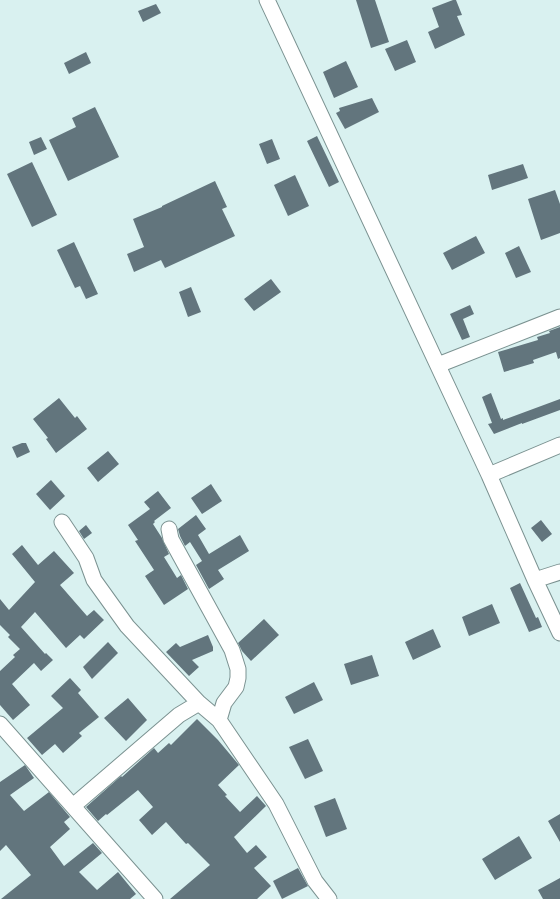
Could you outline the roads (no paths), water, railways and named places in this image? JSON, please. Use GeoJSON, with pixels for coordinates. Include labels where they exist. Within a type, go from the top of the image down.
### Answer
{"type":"FeatureCollection","features":[{"type":"Feature","properties":{"kind":"street"},"geometry":{"type":"LineString","coordinates":[[267,0],[490,475],[535,580],[560,633]]}},
{"type":"Feature","properties":{"kind":"street"},"geometry":{"type":"LineString","coordinates":[[438,365],[560,317]]}},
{"type":"Feature","properties":{"kind":"street"},"geometry":{"type":"LineString","coordinates":[[490,475],[560,445]]}},
{"type":"Feature","properties":{"kind":"street"},"geometry":{"type":"LineString","coordinates":[[62,522],[86,558],[94,580],[128,626],[199,703],[219,720],[276,804],[316,881],[329,899]]}},
{"type":"Feature","properties":{"kind":"street"},"geometry":{"type":"LineString","coordinates":[[169,528],[171,539],[232,650],[238,668],[236,687],[224,702],[219,720]]}},
{"type":"Feature","properties":{"kind":"street"},"geometry":{"type":"LineString","coordinates":[[535,580],[560,572]]}},
{"type":"Feature","properties":{"kind":"street"},"geometry":{"type":"LineString","coordinates":[[73,806],[179,715],[199,703]]}},
{"type":"Feature","properties":{"kind":"street"},"geometry":{"type":"LineString","coordinates":[[0,724],[155,899]]}}]}
